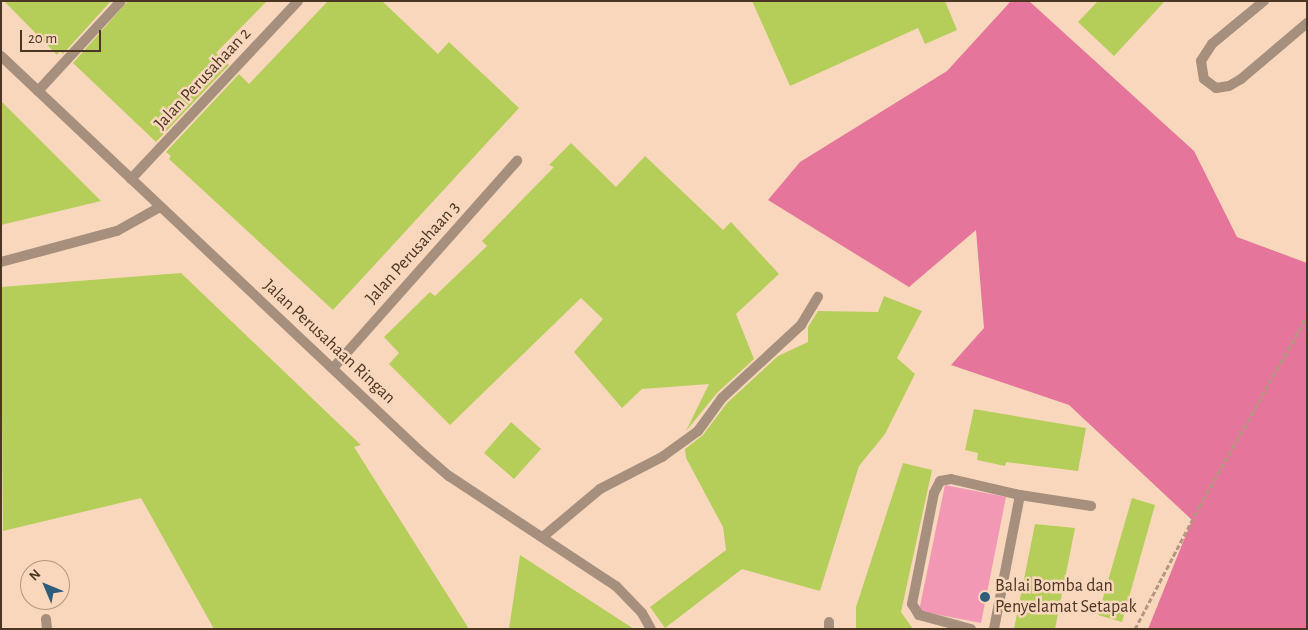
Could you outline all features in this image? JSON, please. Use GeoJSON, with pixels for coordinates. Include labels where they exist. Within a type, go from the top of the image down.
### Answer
{"type":"FeatureCollection","features":[{"type":"Feature","properties":{"kind":"street"},"geometry":{"type":"LineString","coordinates":[[38,91],[122,1]]}},
{"type":"Feature","properties":{"kind":"street","name":"Jalan Perusahaan 2"},"geometry":{"type":"LineString","coordinates":[[131,179],[298,1]]}},
{"type":"Feature","properties":{"kind":"street"},"geometry":{"type":"LineString","coordinates":[[1264,1],[1212,44],[1201,62],[1204,79],[1216,88],[1228,86],[1241,78],[1307,23]]}},
{"type":"Feature","properties":{"kind":"street","name":"Jalan Perusahaan Ringan"},"geometry":{"type":"LineString","coordinates":[[1,56],[449,476],[544,536],[616,586],[642,613],[651,629]]}},
{"type":"Feature","properties":{"kind":"street","name":"Jalan Perusahaan 3"},"geometry":{"type":"LineString","coordinates":[[334,367],[517,161]]}},
{"type":"Feature","properties":{"kind":"street"},"geometry":{"type":"LineString","coordinates":[[1,262],[117,232],[160,207]]}},
{"type":"Feature","properties":{"kind":"street"},"geometry":{"type":"LineString","coordinates":[[544,536],[600,489],[662,457],[698,431],[722,398],[801,325],[818,297]]}},
{"type":"Feature","properties":{"kind":"street"},"geometry":{"type":"LineString","coordinates":[[971,629],[919,615],[912,604],[934,493],[940,481],[951,479],[1020,495],[1091,506]]}},
{"type":"Feature","properties":{"kind":"street"},"geometry":{"type":"LineString","coordinates":[[994,629],[1020,495]]}},
{"type":"Feature","properties":{"kind":"path"},"geometry":{"type":"LineString","coordinates":[[1135,629],[1199,507],[1307,316]]}},
{"type":"Feature","properties":{"kind":"shaded area"},"geometry":{"type":"Polygon","coordinates":[[[1011,1],[1029,1],[1194,151],[1237,237],[1307,263],[1307,629],[1148,629],[1192,520],[1069,405],[951,365],[984,328],[976,230],[909,287],[768,200],[800,162],[947,71],[1011,1]]]}},
{"type":"Feature","properties":{"kind":"shaded area"},"geometry":{"type":"Polygon","coordinates":[[[945,485],[1006,497],[981,623],[919,611],[945,485]]]}},
{"type":"Feature","properties":{"kind":"building"},"geometry":{"type":"Polygon","coordinates":[[[4,1],[111,1],[63,54],[60,51],[57,55],[4,1]]]}},
{"type":"Feature","properties":{"kind":"building"},"geometry":{"type":"Polygon","coordinates":[[[128,1],[267,1],[216,53],[229,65],[156,142],[73,63],[128,1]]]}},
{"type":"Feature","properties":{"kind":"building"},"geometry":{"type":"Polygon","coordinates":[[[328,1],[382,1],[438,54],[449,42],[519,108],[333,310],[169,159],[171,156],[166,152],[239,74],[249,84],[328,1]]]}},
{"type":"Feature","properties":{"kind":"building"},"geometry":{"type":"Polygon","coordinates":[[[752,1],[945,1],[957,30],[925,44],[918,28],[790,86],[752,1]]]}},
{"type":"Feature","properties":{"kind":"building"},"geometry":{"type":"Polygon","coordinates":[[[1098,1],[1165,1],[1114,56],[1078,22],[1098,1]]]}},
{"type":"Feature","properties":{"kind":"building"},"geometry":{"type":"Polygon","coordinates":[[[1,101],[101,201],[1,225],[1,101]]]}},
{"type":"Feature","properties":{"kind":"building"},"geometry":{"type":"Polygon","coordinates":[[[571,143],[616,187],[645,156],[723,230],[731,222],[779,274],[736,314],[754,359],[717,393],[686,431],[709,384],[642,389],[622,408],[574,352],[603,319],[581,298],[450,425],[389,364],[399,353],[384,337],[430,292],[435,296],[487,246],[482,241],[554,167],[549,165],[571,143]]]}},
{"type":"Feature","properties":{"kind":"building"},"geometry":{"type":"Polygon","coordinates":[[[181,273],[361,445],[354,447],[469,629],[214,629],[141,498],[3,531],[1,287],[181,273]]]}},
{"type":"Feature","properties":{"kind":"building"},"geometry":{"type":"Polygon","coordinates":[[[884,296],[922,311],[897,358],[915,374],[885,434],[859,466],[820,591],[742,569],[665,628],[650,607],[726,550],[723,527],[686,458],[685,449],[703,435],[727,403],[778,356],[808,342],[808,327],[818,311],[878,312],[884,296]]]}},
{"type":"Feature","properties":{"kind":"building"},"geometry":{"type":"Polygon","coordinates":[[[974,409],[1086,428],[1078,471],[1006,462],[1005,466],[977,460],[978,453],[965,450],[974,409]]]}},
{"type":"Feature","properties":{"kind":"building"},"geometry":{"type":"Polygon","coordinates":[[[511,422],[541,449],[514,479],[484,453],[511,422]]]}},
{"type":"Feature","properties":{"kind":"building"},"geometry":{"type":"Polygon","coordinates":[[[903,463],[932,470],[901,612],[913,629],[856,629],[856,607],[903,463]]]}},
{"type":"Feature","properties":{"kind":"building"},"geometry":{"type":"Polygon","coordinates":[[[1132,498],[1155,505],[1122,622],[1098,615],[1132,498]]]}},
{"type":"Feature","properties":{"kind":"building"},"geometry":{"type":"Polygon","coordinates":[[[1035,524],[1075,528],[1055,629],[1014,629],[1035,524]]]}},
{"type":"Feature","properties":{"kind":"building"},"geometry":{"type":"Polygon","coordinates":[[[520,555],[634,629],[509,629],[520,555]]]}},
{"type":"Feature","properties":{"kind":"place","name":"Balai Bomba dan Penyelamat Setapak"},"geometry":{"type":"Point","coordinates":[985,597]}}]}
